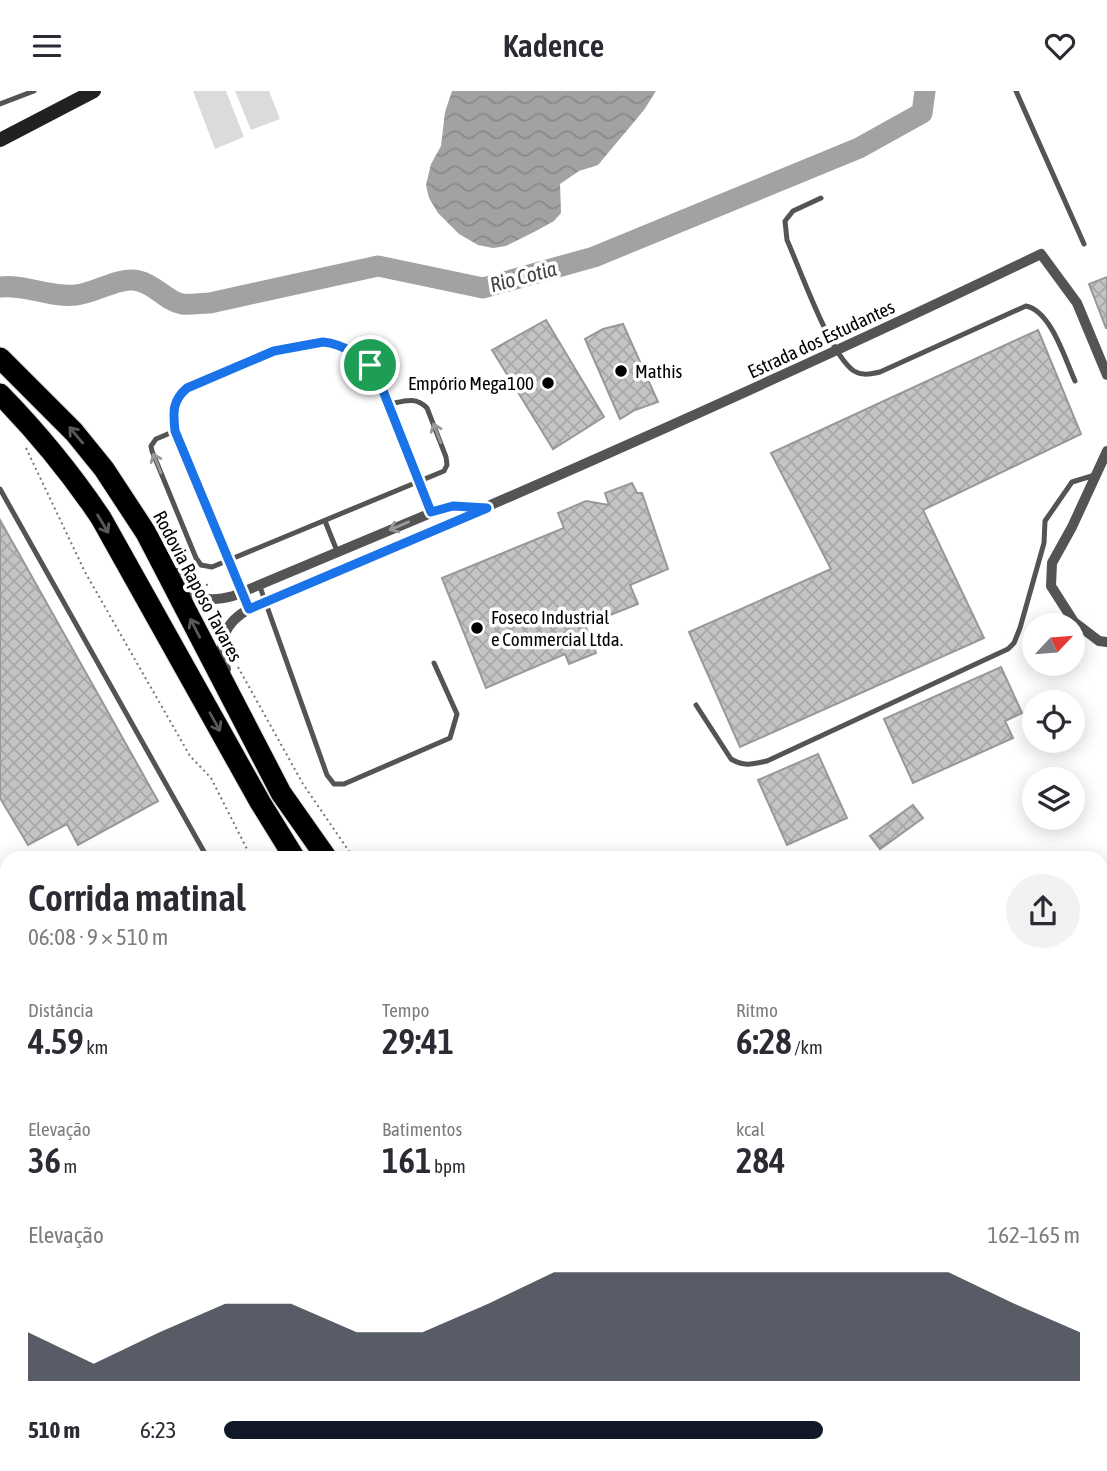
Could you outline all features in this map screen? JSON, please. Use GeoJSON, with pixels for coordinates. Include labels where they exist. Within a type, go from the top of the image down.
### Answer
{"type":"FeatureCollection","features":[{"type":"Feature","properties":{"kind":"highway","name":"Rodovia Raposo Tavares"},"geometry":{"type":"LineString","coordinates":[[0,358],[65,422],[104,469],[146,533],[281,793],[322,851]]}},
{"type":"Feature","properties":{"kind":"highway"},"geometry":{"type":"LineString","coordinates":[[0,394],[56,455],[101,519],[287,851]]}},
{"type":"Feature","properties":{"kind":"main road"},"geometry":{"type":"LineString","coordinates":[[0,140],[94,91]]}},
{"type":"Feature","properties":{"kind":"street","name":"Estrada dos Estudantes"},"geometry":{"type":"LineString","coordinates":[[281,793],[264,741],[223,661],[222,641],[227,627],[232,620],[249,609],[487,508],[836,352],[1041,254],[1077,303],[1107,375]]}},
{"type":"Feature","properties":{"kind":"street"},"geometry":{"type":"LineString","coordinates":[[1107,451],[1052,563],[1051,586],[1074,622],[1099,641],[1107,642]]}},
{"type":"Feature","properties":{"kind":"street","name":"Estrada dos Estudantes"},"geometry":{"type":"LineString","coordinates":[[104,469],[136,510],[187,588],[194,594],[211,600],[233,596],[431,512],[453,506],[487,508]]}},
{"type":"Feature","properties":{"kind":"street"},"geometry":{"type":"LineString","coordinates":[[431,512],[438,529]]}},
{"type":"Feature","properties":{"kind":"lane"},"geometry":{"type":"LineString","coordinates":[[0,104],[34,91]]}},
{"type":"Feature","properties":{"kind":"lane"},"geometry":{"type":"LineString","coordinates":[[1016,91],[1084,244]]}},
{"type":"Feature","properties":{"kind":"lane"},"geometry":{"type":"LineString","coordinates":[[821,198],[793,211],[785,221],[787,240],[836,352],[854,371],[866,375],[880,372],[1026,306],[1034,308],[1046,320],[1075,381]]}},
{"type":"Feature","properties":{"kind":"lane"},"geometry":{"type":"LineString","coordinates":[[249,609],[175,431],[173,409],[179,394],[187,388],[274,351],[323,342],[343,347],[370,365],[390,404],[431,512]]}},
{"type":"Feature","properties":{"kind":"lane"},"geometry":{"type":"LineString","coordinates":[[175,431],[156,439],[151,446],[196,558],[207,568],[444,471],[447,465],[446,457],[427,408],[421,402],[408,400],[390,404]]}},
{"type":"Feature","properties":{"kind":"lane"},"geometry":{"type":"LineString","coordinates":[[696,705],[731,759],[750,765],[767,761],[1008,649],[1014,643],[1020,628],[1044,543],[1045,521],[1072,482],[1095,475]]}},
{"type":"Feature","properties":{"kind":"lane"},"geometry":{"type":"LineString","coordinates":[[0,489],[204,851]]}},
{"type":"Feature","properties":{"kind":"lane"},"geometry":{"type":"LineString","coordinates":[[325,521],[337,551]]}},
{"type":"Feature","properties":{"kind":"lane"},"geometry":{"type":"LineString","coordinates":[[259,584],[327,775],[334,784],[344,784],[450,738],[457,715],[434,663]]}},
{"type":"Feature","properties":{"kind":"path"},"geometry":{"type":"LineString","coordinates":[[26,448],[85,572],[191,755],[211,778],[248,851]]}},
{"type":"Feature","properties":{"kind":"path"},"geometry":{"type":"LineString","coordinates":[[234,659],[303,784],[349,851]]}},
{"type":"Feature","properties":{"kind":"shaded area"},"geometry":{"type":"Polygon","coordinates":[[[193,91],[226,91],[244,137],[215,149],[193,91]]]}},
{"type":"Feature","properties":{"kind":"shaded area"},"geometry":{"type":"Polygon","coordinates":[[[235,91],[269,91],[280,119],[251,130],[235,91]]]}},
{"type":"Feature","properties":{"kind":"water"},"geometry":{"type":"Polygon","coordinates":[[[452,91],[656,91],[644,110],[598,165],[579,171],[560,184],[561,213],[554,221],[506,246],[493,248],[478,245],[459,234],[438,213],[429,198],[426,185],[431,164],[441,146],[445,112],[452,91]]]}},
{"type":"Feature","properties":{"kind":"building"},"geometry":{"type":"Polygon","coordinates":[[[1107,277],[1107,328],[1106,328],[1089,284],[1107,277]]]}},
{"type":"Feature","properties":{"kind":"building","name":"Empório Mega100"},"geometry":{"type":"Polygon","coordinates":[[[546,320],[604,417],[553,449],[492,350],[546,320]]]}},
{"type":"Feature","properties":{"kind":"building","name":"Mathis"},"geometry":{"type":"Polygon","coordinates":[[[623,324],[658,402],[620,419],[585,339],[603,329],[623,324]]]}},
{"type":"Feature","properties":{"kind":"building"},"geometry":{"type":"Polygon","coordinates":[[[1038,330],[1081,434],[923,510],[984,638],[740,747],[689,632],[831,569],[771,453],[1038,330]]]}},
{"type":"Feature","properties":{"kind":"building"},"geometry":{"type":"Polygon","coordinates":[[[632,483],[637,493],[642,493],[668,569],[630,585],[638,604],[585,625],[596,653],[569,664],[565,654],[486,688],[442,578],[564,528],[558,513],[586,501],[609,505],[605,493],[632,483]]]}},
{"type":"Feature","properties":{"kind":"building"},"geometry":{"type":"Polygon","coordinates":[[[0,520],[158,801],[78,845],[67,824],[28,845],[0,798],[0,520]]]}},
{"type":"Feature","properties":{"kind":"building"},"geometry":{"type":"Polygon","coordinates":[[[1001,667],[1022,713],[1005,721],[1013,738],[913,783],[884,719],[1001,667]]]}},
{"type":"Feature","properties":{"kind":"building"},"geometry":{"type":"Polygon","coordinates":[[[818,754],[847,818],[787,845],[758,780],[818,754]]]}},
{"type":"Feature","properties":{"kind":"building"},"geometry":{"type":"Polygon","coordinates":[[[913,805],[923,818],[880,849],[870,836],[913,805]]]}},
{"type":"Feature","properties":{"kind":"waterway","name":"Rio Cotia"},"geometry":{"type":"LineString","coordinates":[[0,287],[76,295],[131,280],[145,283],[176,302],[192,304],[210,303],[378,266],[483,288],[594,257],[859,148],[922,113],[925,91]]}},
{"type":"Feature","properties":{"kind":"place","name":"Mathis"},"geometry":{"type":"Point","coordinates":[621,371]}},
{"type":"Feature","properties":{"kind":"place","name":"Empório Mega100"},"geometry":{"type":"Point","coordinates":[548,383]}},
{"type":"Feature","properties":{"kind":"place","name":"Foseco Industrial e Commercial Ltda."},"geometry":{"type":"Point","coordinates":[477,628]}},
{"type":"Feature","properties":{"kind":"route"},"geometry":{"type":"LineString","coordinates":[[323,342],[334,343],[370,365],[390,404],[431,512],[463,505],[487,508],[249,609],[175,431],[175,402],[179,394],[187,388],[274,351],[323,342]]}}]}
